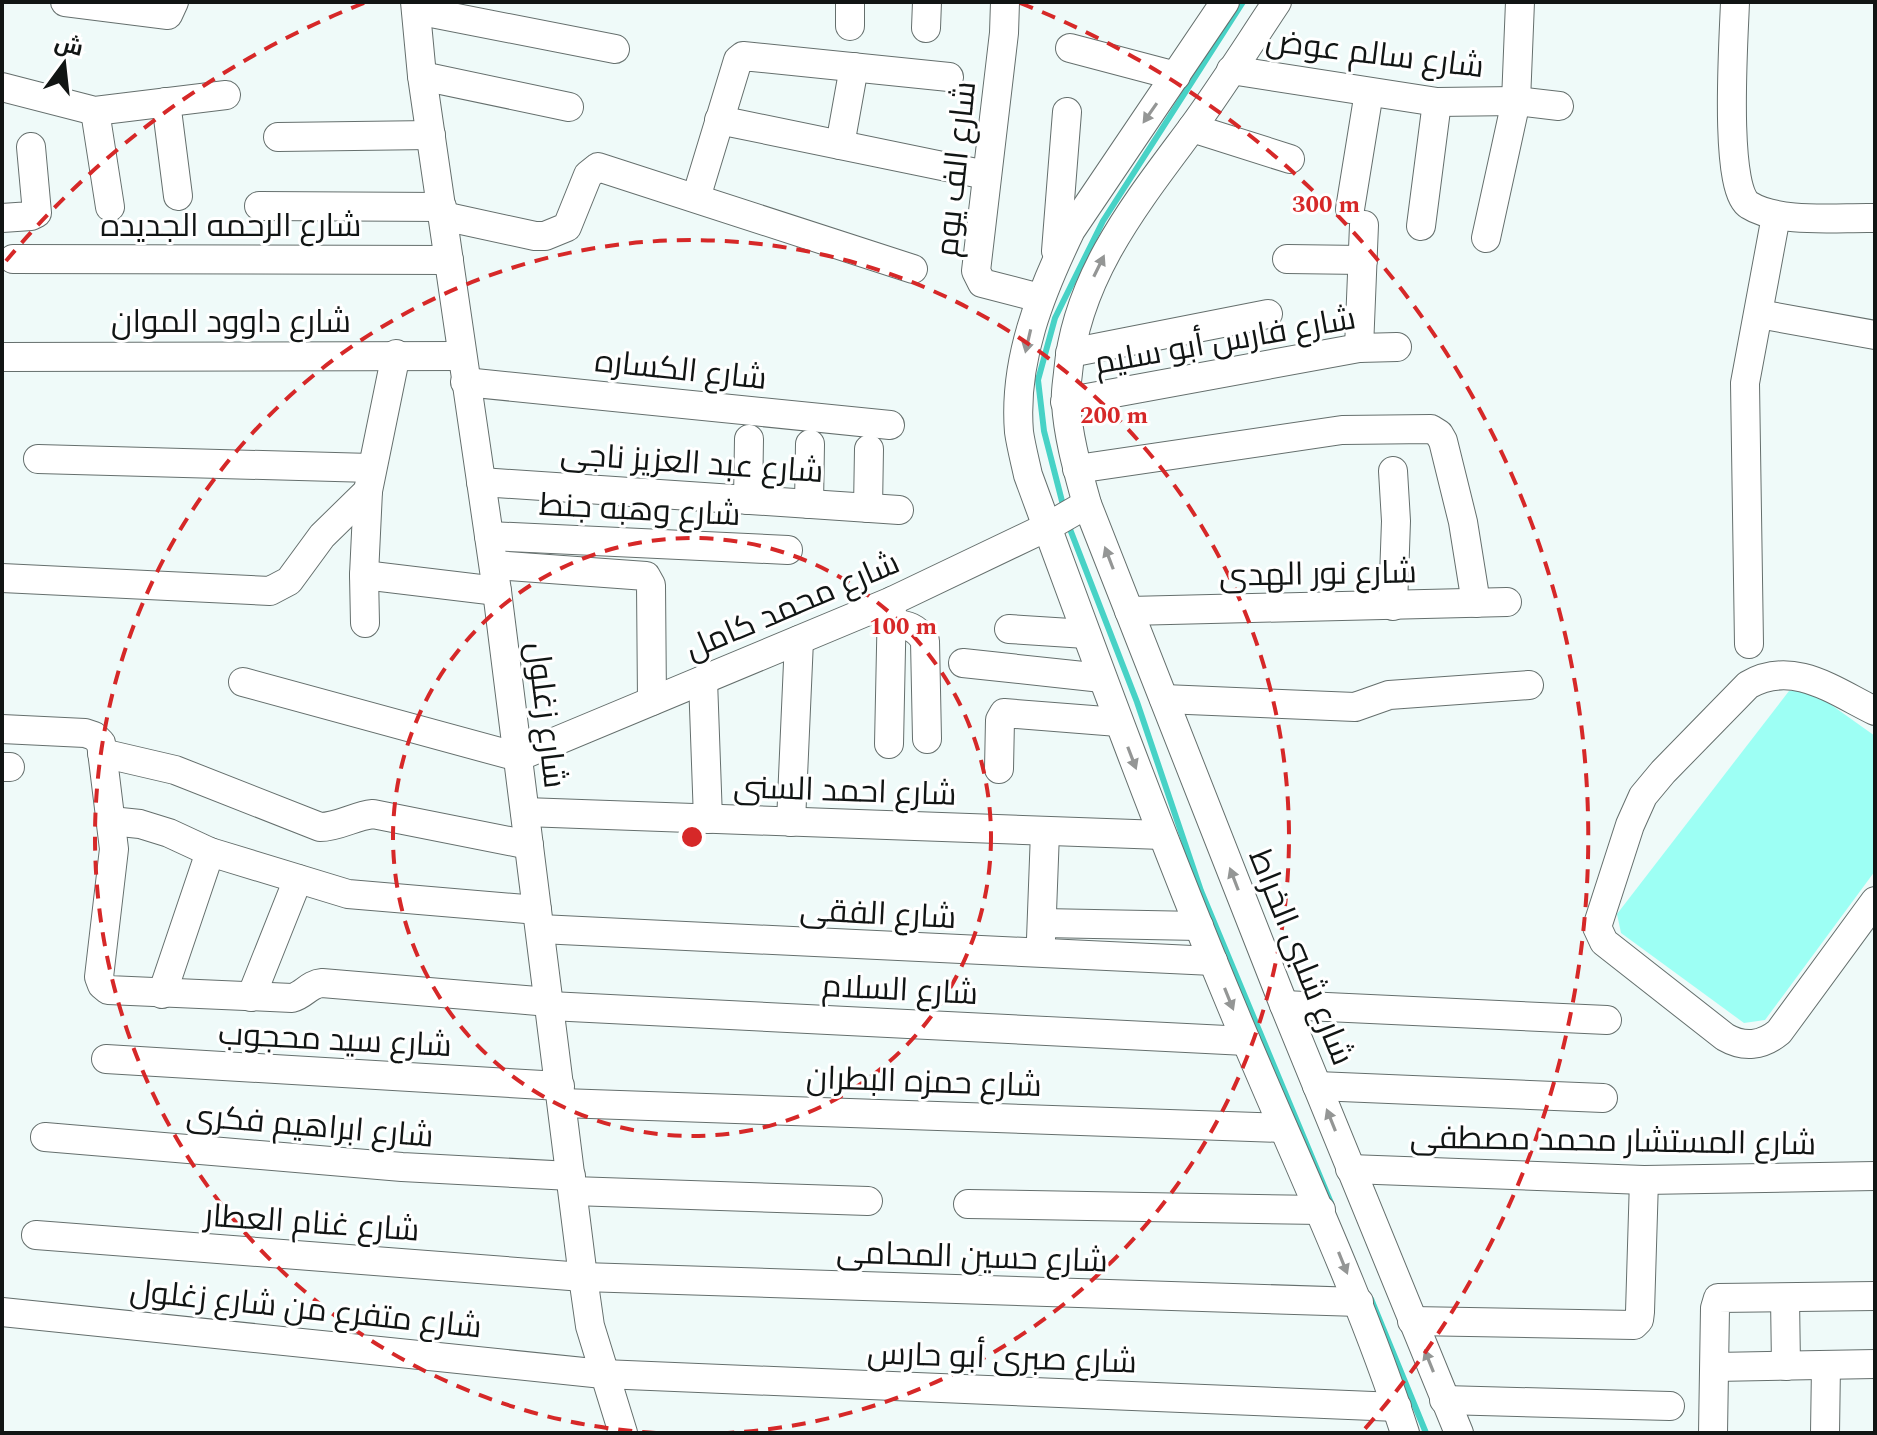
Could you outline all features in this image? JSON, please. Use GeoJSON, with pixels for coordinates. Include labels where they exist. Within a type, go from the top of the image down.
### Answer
{"type":"FeatureCollection","features":[{"type":"Feature","properties":{"kind":"street"},"geometry":{"type":"LineString","coordinates":[[65,2],[171,9]]}},
{"type":"Feature","properties":{"kind":"street","name":"شارع الف يوم"},"geometry":{"type":"LineString","coordinates":[[1005,2],[1004,33],[975,264],[977,277],[982,283],[1040,298]]}},
{"type":"Feature","properties":{"kind":"street"},"geometry":{"type":"LineString","coordinates":[[1068,515],[1028,475],[1019,432],[1020,386],[1027,341],[1040,298],[1071,230],[1143,155],[1192,128],[1277,2]]}},
{"type":"Feature","properties":{"kind":"street"},"geometry":{"type":"LineString","coordinates":[[1486,238],[1516,101],[1520,2]]}},
{"type":"Feature","properties":{"kind":"street"},"geometry":{"type":"LineString","coordinates":[[1735,2],[1731,116],[1737,189],[1746,204],[1776,216],[1875,218]]}},
{"type":"Feature","properties":{"kind":"street"},"geometry":{"type":"LineString","coordinates":[[1217,3],[1176,76],[1082,305],[1070,353],[1065,402],[1077,469],[1068,515],[1086,634],[1118,722],[1246,1041],[1359,1302],[1401,1420]]}},
{"type":"Feature","properties":{"kind":"street"},"geometry":{"type":"LineString","coordinates":[[416,6],[615,49]]}},
{"type":"Feature","properties":{"kind":"street","name":"شارع زغلول"},"geometry":{"type":"LineString","coordinates":[[416,6],[422,76],[496,578],[590,1326],[623,1433]]}},
{"type":"Feature","properties":{"kind":"street"},"geometry":{"type":"LineString","coordinates":[[1070,48],[1176,76]]}},
{"type":"Feature","properties":{"kind":"street"},"geometry":{"type":"LineString","coordinates":[[696,198],[738,60],[743,56],[949,77]]}},
{"type":"Feature","properties":{"kind":"street"},"geometry":{"type":"LineString","coordinates":[[840,145],[854,67]]}},
{"type":"Feature","properties":{"kind":"street","name":"شارع سالم عوض"},"geometry":{"type":"LineString","coordinates":[[1231,70],[1437,102],[1516,101],[1559,106]]}},
{"type":"Feature","properties":{"kind":"street"},"geometry":{"type":"LineString","coordinates":[[422,76],[569,107]]}},
{"type":"Feature","properties":{"kind":"street"},"geometry":{"type":"LineString","coordinates":[[2,87],[95,111],[226,95]]}},
{"type":"Feature","properties":{"kind":"street"},"geometry":{"type":"LineString","coordinates":[[1359,348],[1363,260],[1357,217],[1369,92]]}},
{"type":"Feature","properties":{"kind":"street"},"geometry":{"type":"LineString","coordinates":[[166,102],[178,196]]}},
{"type":"Feature","properties":{"kind":"street"},"geometry":{"type":"LineString","coordinates":[[1421,226],[1437,102]]}},
{"type":"Feature","properties":{"kind":"street"},"geometry":{"type":"LineString","coordinates":[[95,111],[110,207]]}},
{"type":"Feature","properties":{"kind":"street"},"geometry":{"type":"LineString","coordinates":[[1055,264],[1067,112]]}},
{"type":"Feature","properties":{"kind":"street"},"geometry":{"type":"LineString","coordinates":[[719,120],[986,175]]}},
{"type":"Feature","properties":{"kind":"street"},"geometry":{"type":"LineString","coordinates":[[1192,128],[1290,159]]}},
{"type":"Feature","properties":{"kind":"street"},"geometry":{"type":"LineString","coordinates":[[278,137],[431,135]]}},
{"type":"Feature","properties":{"kind":"street"},"geometry":{"type":"LineString","coordinates":[[2,218],[37,213],[31,147]]}},
{"type":"Feature","properties":{"kind":"street"},"geometry":{"type":"LineString","coordinates":[[259,206],[443,212],[530,236],[545,236],[567,227],[588,175],[598,167],[913,269]]}},
{"type":"Feature","properties":{"kind":"street"},"geometry":{"type":"LineString","coordinates":[[1749,644],[1745,383],[1776,216]]}},
{"type":"Feature","properties":{"kind":"street","name":"شارع الرحمه الجديده"},"geometry":{"type":"LineString","coordinates":[[13,259],[449,260]]}},
{"type":"Feature","properties":{"kind":"street"},"geometry":{"type":"LineString","coordinates":[[1287,259],[1363,260]]}},
{"type":"Feature","properties":{"kind":"street"},"geometry":{"type":"LineString","coordinates":[[1070,353],[1268,314]]}},
{"type":"Feature","properties":{"kind":"street"},"geometry":{"type":"LineString","coordinates":[[1759,314],[1875,335]]}},
{"type":"Feature","properties":{"kind":"street","name":"شارع فارس أبو سليم"},"geometry":{"type":"LineString","coordinates":[[1065,402],[1359,348],[1397,347]]}},
{"type":"Feature","properties":{"kind":"street"},"geometry":{"type":"LineString","coordinates":[[365,623],[364,575],[370,480],[396,354]]}},
{"type":"Feature","properties":{"kind":"street","name":"شارع داوود الموان"},"geometry":{"type":"LineString","coordinates":[[2,357],[396,354],[463,369]]}},
{"type":"Feature","properties":{"kind":"street","name":"شارع الكساره"},"geometry":{"type":"LineString","coordinates":[[463,369],[890,425]]}},
{"type":"Feature","properties":{"kind":"street"},"geometry":{"type":"LineString","coordinates":[[1077,469],[1342,430],[1431,429],[1443,441],[1463,522],[1476,603]]}},
{"type":"Feature","properties":{"kind":"street"},"geometry":{"type":"LineString","coordinates":[[748,500],[749,439]]}},
{"type":"Feature","properties":{"kind":"street"},"geometry":{"type":"LineString","coordinates":[[809,504],[810,444]]}},
{"type":"Feature","properties":{"kind":"street"},"geometry":{"type":"LineString","coordinates":[[868,508],[869,449]]}},
{"type":"Feature","properties":{"kind":"street"},"geometry":{"type":"LineString","coordinates":[[38,459],[370,480]]}},
{"type":"Feature","properties":{"kind":"street"},"geometry":{"type":"LineString","coordinates":[[1393,471],[1396,521],[1393,606]]}},
{"type":"Feature","properties":{"kind":"street"},"geometry":{"type":"LineString","coordinates":[[2,578],[270,591],[289,581],[322,536],[370,480]]}},
{"type":"Feature","properties":{"kind":"street","name":"شارع عبد العزيز ناجى"},"geometry":{"type":"LineString","coordinates":[[481,482],[899,510]]}},
{"type":"Feature","properties":{"kind":"street","name":"شارع شلبى الخراط"},"geometry":{"type":"LineString","coordinates":[[1068,515],[1129,611],[1284,1005],[1459,1433]]}},
{"type":"Feature","properties":{"kind":"street","name":"شارع محمد كامل"},"geometry":{"type":"LineString","coordinates":[[518,757],[799,640],[892,612],[1068,515]]}},
{"type":"Feature","properties":{"kind":"street","name":"شارع وهبه جنط"},"geometry":{"type":"LineString","coordinates":[[489,536],[788,550]]}},
{"type":"Feature","properties":{"kind":"street"},"geometry":{"type":"LineString","coordinates":[[364,575],[496,578],[646,576],[651,585],[652,701]]}},
{"type":"Feature","properties":{"kind":"street","name":"شارع نور الهدى"},"geometry":{"type":"LineString","coordinates":[[1129,611],[1507,602]]}},
{"type":"Feature","properties":{"kind":"street"},"geometry":{"type":"LineString","coordinates":[[892,612],[906,625],[920,631],[925,641],[927,739]]}},
{"type":"Feature","properties":{"kind":"street"},"geometry":{"type":"LineString","coordinates":[[889,744],[892,612]]}},
{"type":"Feature","properties":{"kind":"street"},"geometry":{"type":"LineString","coordinates":[[1009,629],[1086,634]]}},
{"type":"Feature","properties":{"kind":"street"},"geometry":{"type":"LineString","coordinates":[[791,822],[799,640]]}},
{"type":"Feature","properties":{"kind":"street"},"geometry":{"type":"LineString","coordinates":[[963,663],[1102,678]]}},
{"type":"Feature","properties":{"kind":"street"},"geometry":{"type":"LineString","coordinates":[[1875,711],[1792,674],[1762,677],[1748,685],[1643,796],[1630,825],[1597,927],[1604,942],[1725,1037],[1753,1045],[1779,1032],[1875,901]]}},
{"type":"Feature","properties":{"kind":"street"},"geometry":{"type":"LineString","coordinates":[[703,680],[708,819]]}},
{"type":"Feature","properties":{"kind":"street"},"geometry":{"type":"LineString","coordinates":[[243,682],[518,757]]}},
{"type":"Feature","properties":{"kind":"street"},"geometry":{"type":"LineString","coordinates":[[1164,699],[1355,707],[1389,695],[1529,685]]}},
{"type":"Feature","properties":{"kind":"street"},"geometry":{"type":"LineString","coordinates":[[999,769],[1000,720],[1004,713],[1118,722]]}},
{"type":"Feature","properties":{"kind":"street"},"geometry":{"type":"LineString","coordinates":[[2,729],[94,743],[175,770],[320,827],[331,827],[373,814],[529,845]]}},
{"type":"Feature","properties":{"kind":"street"},"geometry":{"type":"LineString","coordinates":[[94,743],[111,821]]}},
{"type":"Feature","properties":{"kind":"street","name":"شارع احمد السنى"},"geometry":{"type":"LineString","coordinates":[[525,812],[1162,835]]}},
{"type":"Feature","properties":{"kind":"street","name":"شارع الفقى"},"geometry":{"type":"LineString","coordinates":[[111,821],[140,824],[169,833],[210,852],[331,890],[539,920],[1041,955],[1213,961]]}},
{"type":"Feature","properties":{"kind":"street","name":"شارع السلام"},"geometry":{"type":"LineString","coordinates":[[111,821],[114,849],[99,977],[102,985],[116,992],[292,998],[322,983],[549,1004],[1246,1041]]}},
{"type":"Feature","properties":{"kind":"street"},"geometry":{"type":"LineString","coordinates":[[1041,955],[1045,832]]}},
{"type":"Feature","properties":{"kind":"street"},"geometry":{"type":"LineString","coordinates":[[162,994],[210,852]]}},
{"type":"Feature","properties":{"kind":"street"},"geometry":{"type":"LineString","coordinates":[[251,997],[298,879]]}},
{"type":"Feature","properties":{"kind":"street"},"geometry":{"type":"LineString","coordinates":[[1042,923],[1199,926]]}},
{"type":"Feature","properties":{"kind":"street"},"geometry":{"type":"LineString","coordinates":[[1284,1005],[1607,1020]]}},
{"type":"Feature","properties":{"kind":"street","name":"شارع سيد محجوب"},"geometry":{"type":"LineString","coordinates":[[106,1059],[561,1095]]}},
{"type":"Feature","properties":{"kind":"street"},"geometry":{"type":"LineString","coordinates":[[1317,1086],[1603,1098]]}},
{"type":"Feature","properties":{"kind":"street","name":"شارع حمزه البطران"},"geometry":{"type":"LineString","coordinates":[[561,1095],[1283,1128]]}},
{"type":"Feature","properties":{"kind":"street","name":"شارع ابراهيم فكرى"},"geometry":{"type":"LineString","coordinates":[[45,1137],[572,1184],[868,1201]]}},
{"type":"Feature","properties":{"kind":"street","name":"شارع المستشار محمد مصطفى"},"geometry":{"type":"LineString","coordinates":[[1350,1169],[1644,1180],[1875,1176]]}},
{"type":"Feature","properties":{"kind":"street"},"geometry":{"type":"LineString","coordinates":[[1412,1321],[1634,1325],[1639,1320],[1640,1312],[1644,1180]]}},
{"type":"Feature","properties":{"kind":"street"},"geometry":{"type":"LineString","coordinates":[[968,1204],[1321,1210]]}},
{"type":"Feature","properties":{"kind":"street","name":"شارع غنام العطار"},"geometry":{"type":"LineString","coordinates":[[36,1235],[583,1277]]}},
{"type":"Feature","properties":{"kind":"street","name":"شارع حسين المحامى"},"geometry":{"type":"LineString","coordinates":[[583,1277],[1359,1302]]}},
{"type":"Feature","properties":{"kind":"street"},"geometry":{"type":"LineString","coordinates":[[1713,1433],[1715,1308],[1718,1298],[1875,1296]]}},
{"type":"Feature","properties":{"kind":"street"},"geometry":{"type":"LineString","coordinates":[[1785,1298],[1786,1366]]}},
{"type":"Feature","properties":{"kind":"street","name":"شارع متفرع من شارع زغلول"},"geometry":{"type":"LineString","coordinates":[[2,1312],[603,1374]]}},
{"type":"Feature","properties":{"kind":"street"},"geometry":{"type":"LineString","coordinates":[[1715,1367],[1875,1364]]}},
{"type":"Feature","properties":{"kind":"street"},"geometry":{"type":"LineString","coordinates":[[1825,1433],[1826,1365]]}},
{"type":"Feature","properties":{"kind":"street","name":"شارع صبرى أبو حارس"},"geometry":{"type":"LineString","coordinates":[[603,1374],[1401,1420]]}},
{"type":"Feature","properties":{"kind":"street"},"geometry":{"type":"LineString","coordinates":[[1444,1400],[1670,1406]]}},
{"type":"Feature","properties":{"kind":"shaded area"},"geometry":{"type":"Polygon","coordinates":[[[1809,689],[1875,736],[1875,871],[1765,1020],[1744,1023],[1621,933],[1617,914],[1789,691],[1809,689]]]}},
{"type":"Feature","properties":{"kind":"waterway"},"geometry":{"type":"LineString","coordinates":[[1064,509],[1044,431],[1038,380],[1055,318],[1103,221],[1243,2]]}},
{"type":"Feature","properties":{"kind":"waterway"},"geometry":{"type":"LineString","coordinates":[[1068,524],[1137,702],[1201,891],[1331,1203]]}},
{"type":"Feature","properties":{"kind":"waterway"},"geometry":{"type":"LineString","coordinates":[[1371,1299],[1426,1433]]}}]}
